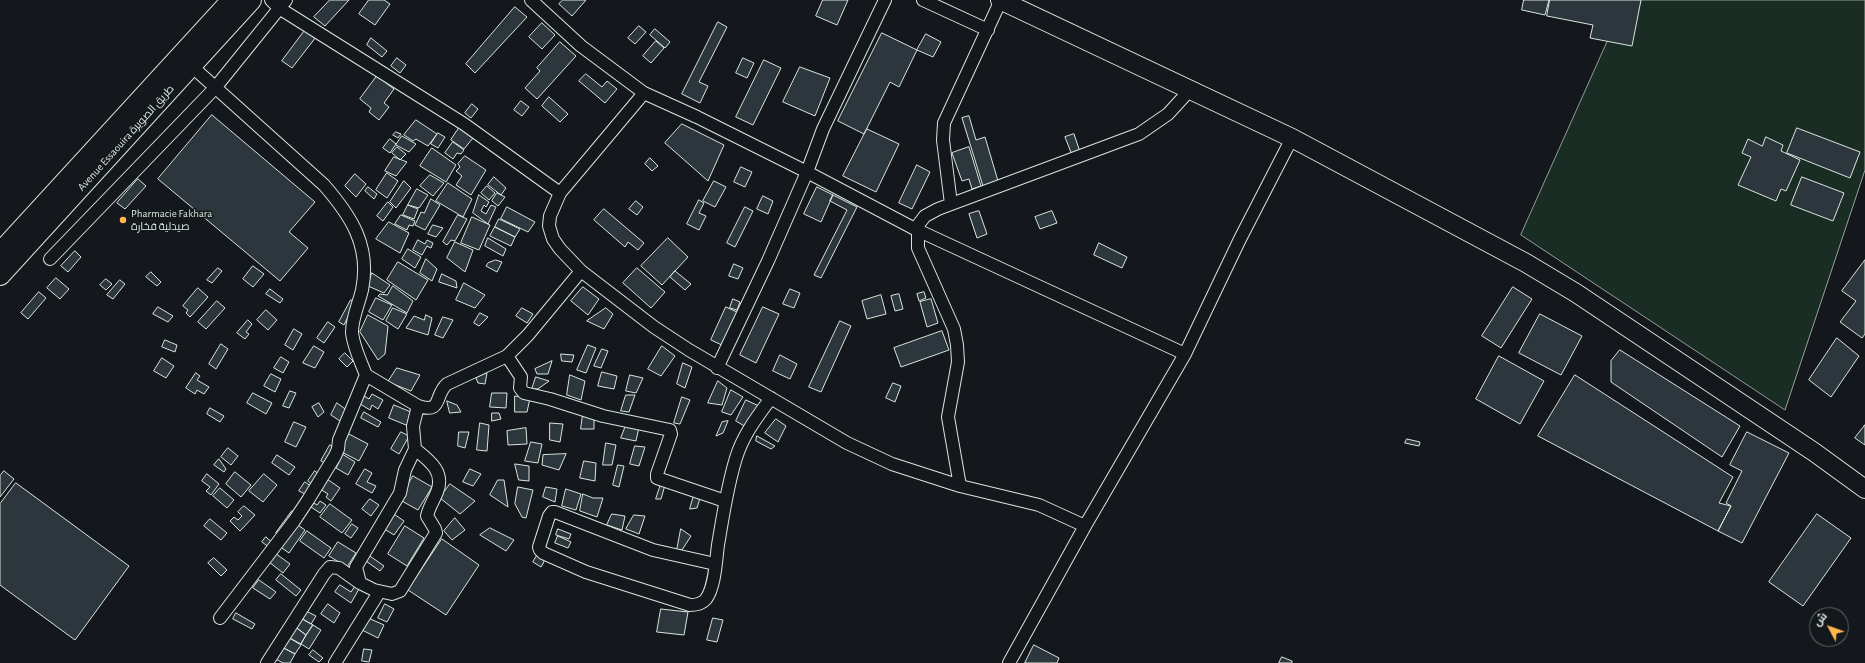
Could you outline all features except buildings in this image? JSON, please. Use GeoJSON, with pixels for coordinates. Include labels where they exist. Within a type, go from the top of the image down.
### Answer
{"type":"FeatureCollection","features":[{"type":"Feature","properties":{"kind":"main road","name":"Avenue Essaouira طريق الصويرة"},"geometry":{"type":"LineString","coordinates":[[0,275],[186,61],[232,0]]}},
{"type":"Feature","properties":{"kind":"main road","name":"Avenue Essaouira طريق الصويرة"},"geometry":{"type":"LineString","coordinates":[[0,253],[186,61],[251,0]]}},
{"type":"Feature","properties":{"kind":"street"},"geometry":{"type":"LineString","coordinates":[[531,0],[581,46],[644,93],[698,117],[915,229],[1185,354]]}},
{"type":"Feature","properties":{"kind":"street"},"geometry":{"type":"LineString","coordinates":[[717,368],[768,261],[807,172],[822,129],[885,0]]}},
{"type":"Feature","properties":{"kind":"street"},"geometry":{"type":"LineString","coordinates":[[923,0],[988,30]]}},
{"type":"Feature","properties":{"kind":"street"},"geometry":{"type":"LineString","coordinates":[[951,204],[943,140],[944,123],[1001,0],[1292,138],[1499,248],[1576,293],[1808,448],[1865,489]]}},
{"type":"Feature","properties":{"kind":"street"},"geometry":{"type":"LineString","coordinates":[[50,259],[215,88],[279,3],[464,124],[560,193]]}},
{"type":"Feature","properties":{"kind":"street"},"geometry":{"type":"LineString","coordinates":[[186,61],[324,185],[343,207],[354,225],[364,255],[362,288],[352,332],[366,376],[339,440],[338,449],[323,478],[294,522],[220,618]]}},
{"type":"Feature","properties":{"kind":"street"},"geometry":{"type":"LineString","coordinates":[[915,229],[931,212],[1139,134],[1168,114],[1190,90]]}},
{"type":"Feature","properties":{"kind":"street"},"geometry":{"type":"LineString","coordinates":[[644,93],[560,193],[550,216],[549,226],[554,239],[560,249],[581,271],[654,327],[717,368],[860,449],[892,464],[960,486],[1039,505],[1085,526]]}},
{"type":"Feature","properties":{"kind":"street"},"geometry":{"type":"LineString","coordinates":[[1009,663],[1085,526],[1185,354],[1240,239],[1292,138]]}},
{"type":"Feature","properties":{"kind":"street"},"geometry":{"type":"LineString","coordinates":[[915,229],[918,230],[918,248],[954,329],[958,344],[958,362],[948,417],[960,486]]}},
{"type":"Feature","properties":{"kind":"street"},"geometry":{"type":"LineString","coordinates":[[366,376],[418,406],[425,408],[433,407],[437,404],[442,390],[448,384],[507,356],[528,335],[581,271]]}},
{"type":"Feature","properties":{"kind":"street"},"geometry":{"type":"LineString","coordinates":[[507,356],[521,377],[520,388],[524,393],[550,399],[603,416],[670,430],[671,434],[657,474],[657,478],[726,501]]}},
{"type":"Feature","properties":{"kind":"street"},"geometry":{"type":"LineString","coordinates":[[715,564],[652,550],[555,512],[552,512],[549,516],[539,547],[543,553],[586,572],[690,605],[696,605],[702,602],[707,598],[711,586],[715,564],[726,501],[741,445],[751,425],[771,398]]}},
{"type":"Feature","properties":{"kind":"street"},"geometry":{"type":"LineString","coordinates":[[360,583],[356,569],[358,563],[400,493],[405,470],[415,449],[413,426],[418,406]]}},
{"type":"Feature","properties":{"kind":"street"},"geometry":{"type":"LineString","coordinates":[[267,663],[330,567],[339,568],[360,583],[374,590],[392,594],[400,591],[436,533],[427,516],[437,492],[440,476],[431,461],[415,449]]}},
{"type":"Feature","properties":{"kind":"street"},"geometry":{"type":"LineString","coordinates":[[335,663],[378,594],[374,590]]}},
{"type":"Feature","properties":{"kind":"green space"},"geometry":{"type":"Polygon","coordinates":[[[1626,0],[1865,0],[1865,170],[1785,410],[1521,235],[1626,0]]]}},
{"type":"Feature","properties":{"kind":"place","name":"Pharmacie Fakhara صيدلية فخارة"},"geometry":{"type":"Point","coordinates":[123,220]}}]}
